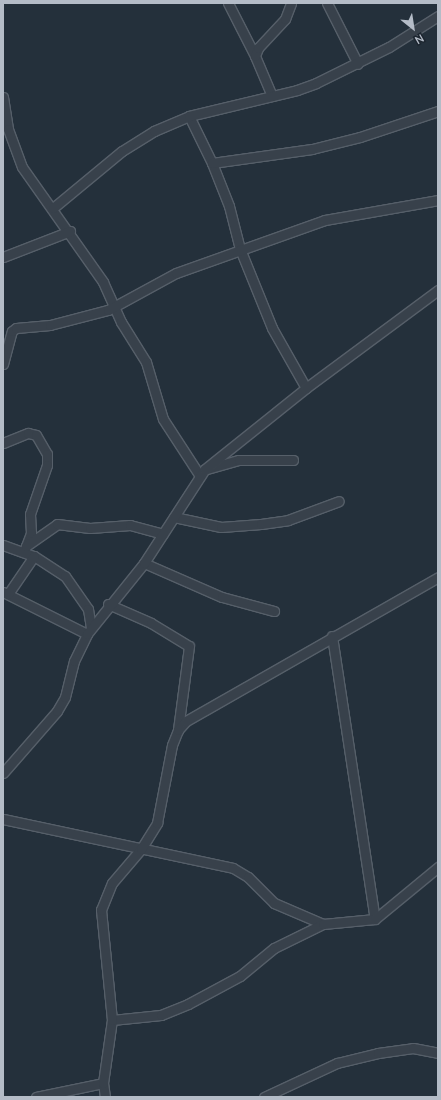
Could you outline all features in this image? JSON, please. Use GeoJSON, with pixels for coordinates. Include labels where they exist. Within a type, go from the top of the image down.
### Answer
{"type":"FeatureCollection","features":[{"type":"Feature","properties":{"kind":"street"},"geometry":{"type":"LineString","coordinates":[[228,3],[255,56],[272,96]]}},
{"type":"Feature","properties":{"kind":"street"},"geometry":{"type":"LineString","coordinates":[[255,56],[258,48],[285,19],[291,3]]}},
{"type":"Feature","properties":{"kind":"street"},"geometry":{"type":"LineString","coordinates":[[327,3],[358,64]]}},
{"type":"Feature","properties":{"kind":"street"},"geometry":{"type":"LineString","coordinates":[[53,208],[136,141],[188,116],[297,90],[358,64],[438,16]]}},
{"type":"Feature","properties":{"kind":"street"},"geometry":{"type":"LineString","coordinates":[[3,97],[8,129],[16,154],[33,184],[70,231],[115,307],[150,372],[163,419],[203,473]]}},
{"type":"Feature","properties":{"kind":"street"},"geometry":{"type":"LineString","coordinates":[[212,163],[312,149],[360,137],[438,111]]}},
{"type":"Feature","properties":{"kind":"street"},"geometry":{"type":"LineString","coordinates":[[188,116],[212,163],[229,206],[240,249],[272,328],[306,388]]}},
{"type":"Feature","properties":{"kind":"street"},"geometry":{"type":"LineString","coordinates":[[3,364],[10,335],[16,328],[50,326],[115,307],[176,273],[240,249],[340,216],[438,200]]}},
{"type":"Feature","properties":{"kind":"street"},"geometry":{"type":"LineString","coordinates":[[3,257],[70,231]]}},
{"type":"Feature","properties":{"kind":"street"},"geometry":{"type":"LineString","coordinates":[[3,773],[65,697],[74,661],[89,630],[101,612],[144,563],[203,473],[306,388],[438,290]]}},
{"type":"Feature","properties":{"kind":"street"},"geometry":{"type":"LineString","coordinates":[[3,443],[28,433],[39,439],[47,454],[47,464],[30,514],[31,533],[25,548]]}},
{"type":"Feature","properties":{"kind":"street"},"geometry":{"type":"LineString","coordinates":[[203,473],[239,460],[294,460]]}},
{"type":"Feature","properties":{"kind":"street"},"geometry":{"type":"LineString","coordinates":[[174,517],[221,527],[261,524],[288,520],[339,501]]}},
{"type":"Feature","properties":{"kind":"street"},"geometry":{"type":"LineString","coordinates":[[25,548],[57,524],[79,528],[130,525],[163,534]]}},
{"type":"Feature","properties":{"kind":"street"},"geometry":{"type":"LineString","coordinates":[[3,544],[25,548],[34,556],[65,576],[88,609],[89,630]]}},
{"type":"Feature","properties":{"kind":"street"},"geometry":{"type":"LineString","coordinates":[[34,556],[5,593],[89,630]]}},
{"type":"Feature","properties":{"kind":"street"},"geometry":{"type":"LineString","coordinates":[[144,563],[222,597],[274,611]]}},
{"type":"Feature","properties":{"kind":"street"},"geometry":{"type":"LineString","coordinates":[[178,730],[186,721],[332,636],[438,577]]}},
{"type":"Feature","properties":{"kind":"street"},"geometry":{"type":"LineString","coordinates":[[104,1097],[103,1083],[112,1020],[101,910],[112,883],[141,849],[157,823],[172,745],[178,730],[188,646],[151,623],[108,604]]}},
{"type":"Feature","properties":{"kind":"street"},"geometry":{"type":"LineString","coordinates":[[88,609],[101,612]]}},
{"type":"Feature","properties":{"kind":"street"},"geometry":{"type":"LineString","coordinates":[[332,636],[375,919]]}},
{"type":"Feature","properties":{"kind":"street"},"geometry":{"type":"LineString","coordinates":[[3,762],[13,762]]}},
{"type":"Feature","properties":{"kind":"street"},"geometry":{"type":"LineString","coordinates":[[3,819],[233,868],[248,877],[274,903],[324,924]]}},
{"type":"Feature","properties":{"kind":"street"},"geometry":{"type":"LineString","coordinates":[[112,1020],[161,1015],[188,1004],[240,976],[274,948],[324,924],[375,919],[438,867]]}},
{"type":"Feature","properties":{"kind":"street"},"geometry":{"type":"LineString","coordinates":[[264,1097],[337,1063],[378,1053],[414,1048],[438,1053]]}},
{"type":"Feature","properties":{"kind":"street"},"geometry":{"type":"LineString","coordinates":[[36,1097],[103,1083]]}}]}
